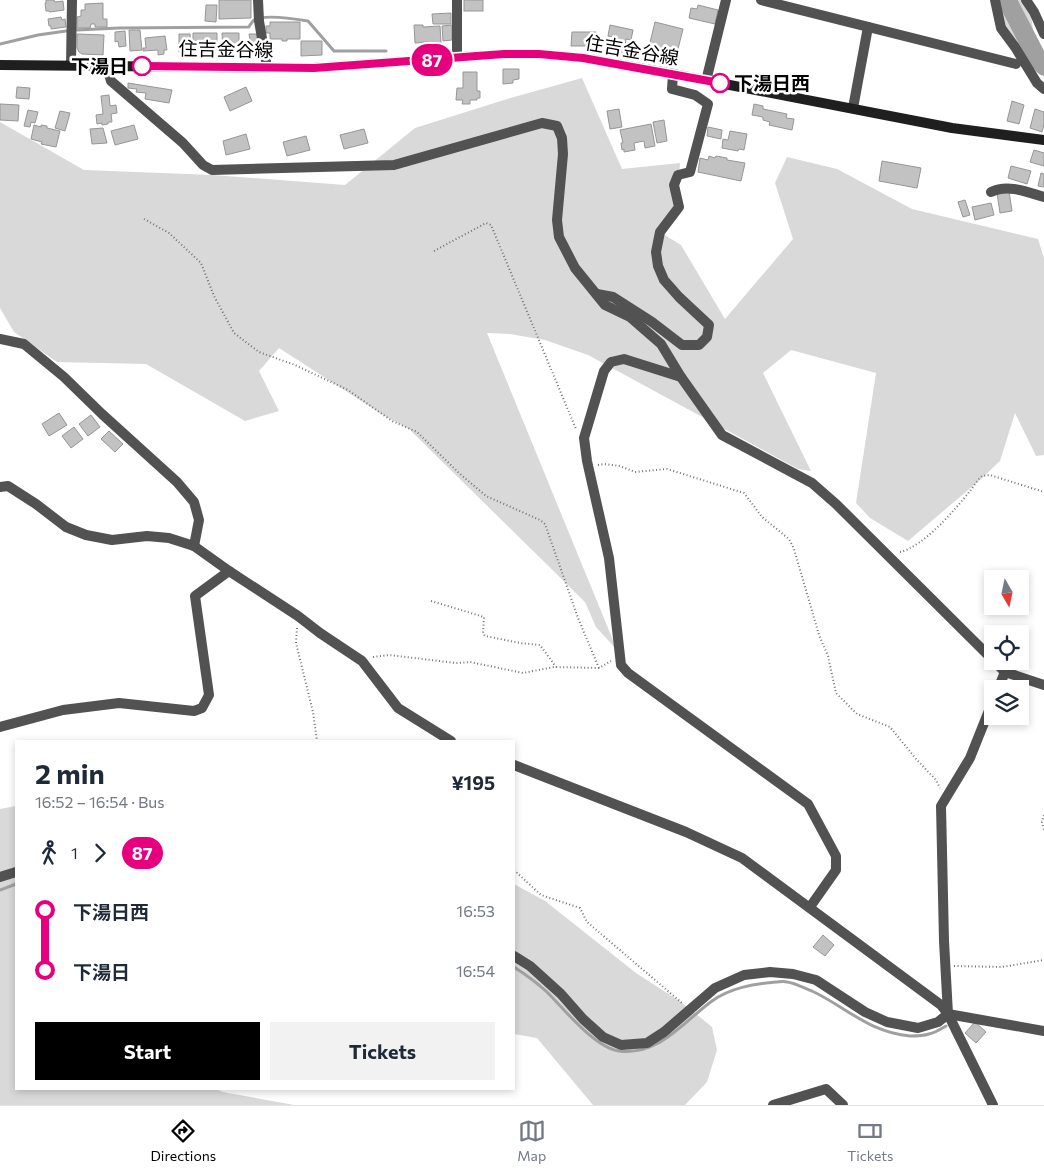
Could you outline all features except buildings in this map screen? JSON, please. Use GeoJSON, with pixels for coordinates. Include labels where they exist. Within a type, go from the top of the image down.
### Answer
{"type":"FeatureCollection","features":[{"type":"Feature","properties":{"kind":"main road","name":"住吉金谷線"},"geometry":{"type":"LineString","coordinates":[[0,65],[314,68],[504,54],[539,54],[583,58],[673,74],[952,128],[1044,140]]}},
{"type":"Feature","properties":{"kind":"street"},"geometry":{"type":"LineString","coordinates":[[71,65],[72,0]]}},
{"type":"Feature","properties":{"kind":"street"},"geometry":{"type":"LineString","coordinates":[[258,0],[258,18],[267,67]]}},
{"type":"Feature","properties":{"kind":"street"},"geometry":{"type":"LineString","coordinates":[[457,0],[457,58]]}},
{"type":"Feature","properties":{"kind":"street"},"geometry":{"type":"LineString","coordinates":[[706,80],[726,0]]}},
{"type":"Feature","properties":{"kind":"street"},"geometry":{"type":"LineString","coordinates":[[761,0],[1016,64]]}},
{"type":"Feature","properties":{"kind":"street"},"geometry":{"type":"LineString","coordinates":[[994,0],[1001,28],[1037,83],[1044,89]]}},
{"type":"Feature","properties":{"kind":"street"},"geometry":{"type":"LineString","coordinates":[[1026,0],[1044,34]]}},
{"type":"Feature","properties":{"kind":"street"},"geometry":{"type":"LineString","coordinates":[[853,108],[868,27]]}},
{"type":"Feature","properties":{"kind":"street"},"geometry":{"type":"LineString","coordinates":[[106,65],[111,81],[183,143],[203,165],[212,170],[394,165],[542,123],[556,126],[562,138],[563,154],[557,220],[559,237],[576,268],[605,305],[630,317],[661,344],[681,377],[722,435],[812,483],[888,554],[984,651]]}},
{"type":"Feature","properties":{"kind":"street"},"geometry":{"type":"LineString","coordinates":[[597,294],[613,297],[652,322],[682,345],[699,345],[707,336],[709,325],[664,280],[658,266],[656,252],[660,232],[678,207],[674,185],[678,175],[690,172],[708,104],[695,95],[672,89],[673,74]]}},
{"type":"Feature","properties":{"kind":"street"},"geometry":{"type":"LineString","coordinates":[[991,192],[997,189],[1010,188],[1044,197]]}},
{"type":"Feature","properties":{"kind":"street"},"geometry":{"type":"LineString","coordinates":[[0,339],[24,344],[64,377],[177,482],[194,502],[199,520],[194,546]]}},
{"type":"Feature","properties":{"kind":"street"},"geometry":{"type":"LineString","coordinates":[[681,377],[624,359],[611,362],[604,372],[584,438],[588,467],[609,558],[621,665],[628,673],[808,804],[836,856],[836,870],[810,907]]}},
{"type":"Feature","properties":{"kind":"street"},"geometry":{"type":"LineString","coordinates":[[0,487],[8,486],[66,527],[86,535],[112,540],[147,536],[168,538],[194,546],[362,661],[398,708],[449,740]]}},
{"type":"Feature","properties":{"kind":"street"},"geometry":{"type":"LineString","coordinates":[[0,727],[64,710],[119,703],[194,710],[202,708],[209,695],[195,596],[229,571]]}},
{"type":"Feature","properties":{"kind":"street"},"geometry":{"type":"LineString","coordinates":[[1002,680],[1005,672],[1044,684]]}},
{"type":"Feature","properties":{"kind":"street"},"geometry":{"type":"LineString","coordinates":[[948,1014],[944,941],[941,806],[970,758],[984,723]]}},
{"type":"Feature","properties":{"kind":"street"},"geometry":{"type":"LineString","coordinates":[[515,765],[686,832],[742,858],[941,1005],[948,1014],[990,1104]]}},
{"type":"Feature","properties":{"kind":"street"},"geometry":{"type":"LineString","coordinates":[[0,877],[15,872]]}},
{"type":"Feature","properties":{"kind":"street"},"geometry":{"type":"LineString","coordinates":[[515,957],[530,966],[561,994],[583,1019],[603,1037],[621,1045],[647,1043],[664,1032],[715,988],[744,975],[770,972],[793,974],[816,980],[865,1012],[887,1022],[918,1028],[938,1022],[948,1014],[1044,1031]]}},
{"type":"Feature","properties":{"kind":"street"},"geometry":{"type":"LineString","coordinates":[[773,1105],[826,1089],[842,1105]]}},
{"type":"Feature","properties":{"kind":"path"},"geometry":{"type":"LineString","coordinates":[[144,218],[170,233],[201,262],[214,296],[234,334],[260,352],[295,365],[348,390],[392,421],[417,432],[486,496],[545,524],[573,606],[598,668]]}},
{"type":"Feature","properties":{"kind":"path"},"geometry":{"type":"LineString","coordinates":[[434,251],[486,223],[490,225],[579,435],[584,438]]}},
{"type":"Feature","properties":{"kind":"path"},"geometry":{"type":"LineString","coordinates":[[588,467],[604,464],[620,466],[635,472],[667,469],[744,493],[762,518],[789,538],[794,549],[819,635],[828,656],[836,693],[858,714],[890,727],[936,780],[946,798]]}},
{"type":"Feature","properties":{"kind":"path"},"geometry":{"type":"LineString","coordinates":[[888,554],[909,550],[932,532],[982,476],[990,475],[1044,492]]}},
{"type":"Feature","properties":{"kind":"path"},"geometry":{"type":"LineString","coordinates":[[432,601],[484,617],[483,632],[485,636],[540,645],[556,667]]}},
{"type":"Feature","properties":{"kind":"path"},"geometry":{"type":"LineString","coordinates":[[298,616],[296,643],[313,712],[317,740]]}},
{"type":"Feature","properties":{"kind":"path"},"geometry":{"type":"LineString","coordinates":[[358,658],[389,655],[456,663],[470,662],[522,673],[556,667],[598,668],[611,661],[620,659]]}},
{"type":"Feature","properties":{"kind":"path"},"geometry":{"type":"LineString","coordinates":[[1044,815],[1042,822],[1044,830]]}},
{"type":"Feature","properties":{"kind":"path"},"geometry":{"type":"LineString","coordinates":[[515,871],[541,895],[580,908],[587,922],[689,1010]]}},
{"type":"Feature","properties":{"kind":"path"},"geometry":{"type":"LineString","coordinates":[[945,966],[1002,966],[1044,960]]}},
{"type":"Feature","properties":{"kind":"shaded area"},"geometry":{"type":"Polygon","coordinates":[[[999,0],[1021,0],[1031,14],[1035,47],[1044,57],[1044,77],[1030,63],[1005,27],[999,0]]]}},
{"type":"Feature","properties":{"kind":"shaded area"},"geometry":{"type":"Polygon","coordinates":[[[582,78],[622,169],[680,163],[677,201],[660,232],[681,245],[725,319],[793,239],[775,183],[787,157],[837,169],[912,209],[1038,239],[1044,258],[1044,455],[1036,456],[1015,413],[1000,461],[908,541],[870,518],[856,503],[876,373],[791,350],[763,373],[811,471],[798,469],[588,355],[545,340],[510,334],[487,333],[617,650],[596,627],[585,602],[409,429],[383,415],[279,348],[259,371],[279,411],[245,421],[146,364],[57,362],[14,332],[0,308],[0,122],[84,170],[213,175],[345,185],[415,128],[582,78]]]}},
{"type":"Feature","properties":{"kind":"shaded area"},"geometry":{"type":"Polygon","coordinates":[[[15,806],[15,1090],[218,1090],[294,1105],[0,1105],[0,809],[15,806]]]}},
{"type":"Feature","properties":{"kind":"shaded area"},"geometry":{"type":"Polygon","coordinates":[[[515,885],[545,901],[636,973],[681,1002],[712,1027],[717,1050],[707,1082],[685,1105],[593,1105],[537,1038],[515,1034],[515,885]]]}},
{"type":"Feature","properties":{"kind":"waterway"},"geometry":{"type":"LineString","coordinates":[[1007,0],[1037,58],[1044,66]]}},
{"type":"Feature","properties":{"kind":"waterway"},"geometry":{"type":"LineString","coordinates":[[77,30],[249,27],[254,20],[259,18],[280,17],[308,21],[334,51],[386,51]]}},
{"type":"Feature","properties":{"kind":"waterway"},"geometry":{"type":"LineString","coordinates":[[0,44],[66,31]]}},
{"type":"Feature","properties":{"kind":"waterway"},"geometry":{"type":"LineString","coordinates":[[0,890],[15,884]]}},
{"type":"Feature","properties":{"kind":"waterway"},"geometry":{"type":"LineString","coordinates":[[515,968],[547,992],[590,1035],[600,1043],[619,1051],[633,1051],[658,1043],[680,1028],[712,1001],[726,993],[750,985],[776,982],[796,984],[824,997],[870,1025],[896,1034],[924,1035],[936,1032],[946,1026]]}},
{"type":"Feature","properties":{"kind":"bus line","name":"87"},"geometry":{"type":"LineString","coordinates":[[142,66],[314,68],[504,54],[539,54],[583,58],[720,83]]}},
{"type":"Feature","properties":{"kind":"place","name":"下湯日"},"geometry":{"type":"Point","coordinates":[142,66]}},
{"type":"Feature","properties":{"kind":"place","name":"下湯日西"},"geometry":{"type":"Point","coordinates":[720,83]}}]}
